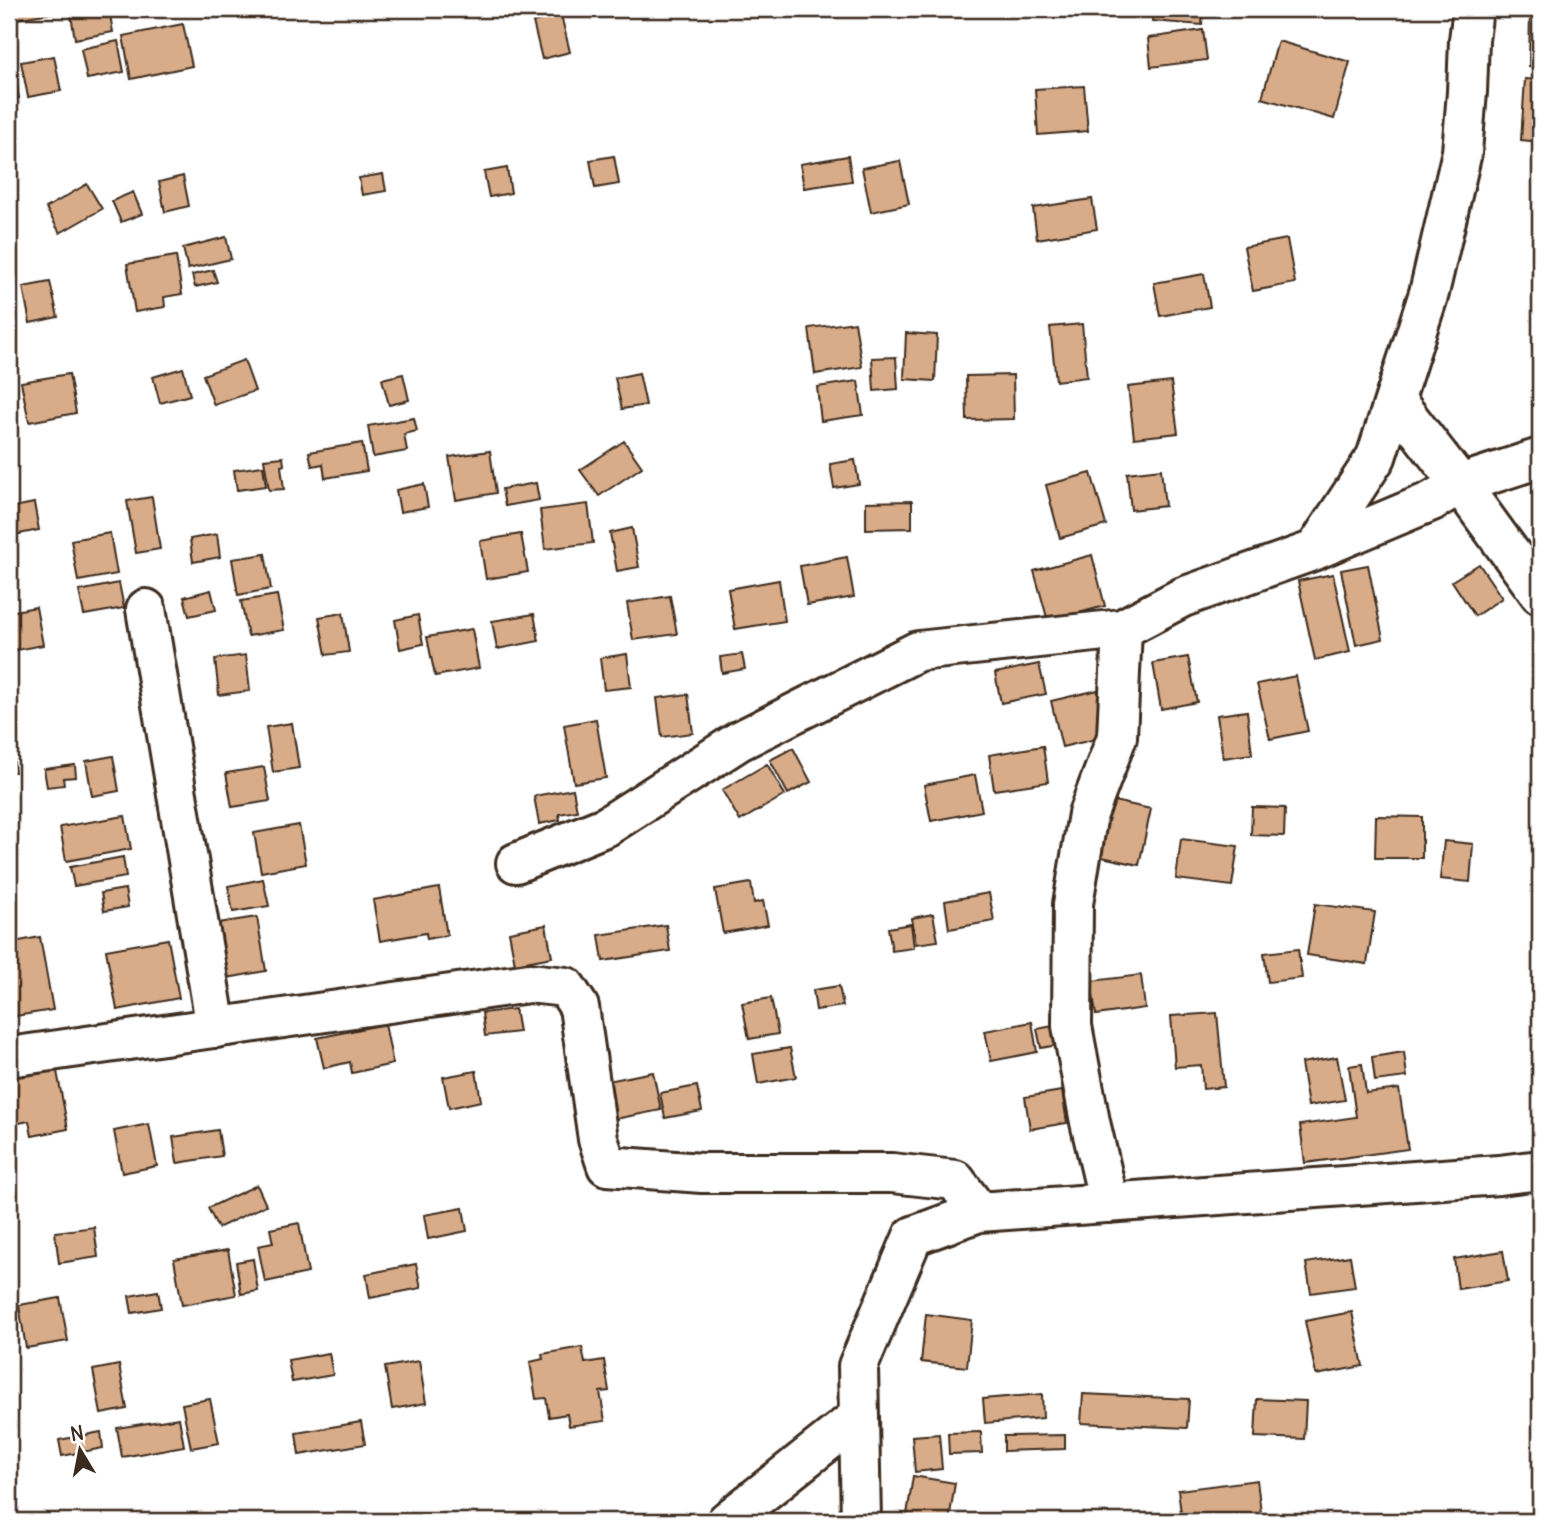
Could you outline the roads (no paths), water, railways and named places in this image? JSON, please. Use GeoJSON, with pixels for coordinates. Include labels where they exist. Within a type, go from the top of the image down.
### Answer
{"type":"FeatureCollection","features":[{"type":"Feature","properties":{"kind":"street"},"geometry":{"type":"LineString","coordinates":[[1315,550],[1376,457],[1429,293],[1462,152],[1473,9]]}},
{"type":"Feature","properties":{"kind":"street"},"geometry":{"type":"LineString","coordinates":[[1395,400],[1540,594]]}},
{"type":"Feature","properties":{"kind":"street"},"geometry":{"type":"LineString","coordinates":[[516,863],[607,826],[738,741],[918,651],[1122,629],[1183,597],[1315,550],[1432,501],[1460,484],[1540,458]]}},
{"type":"Feature","properties":{"kind":"street"},"geometry":{"type":"LineString","coordinates":[[146,609],[216,1028]]}},
{"type":"Feature","properties":{"kind":"street"},"geometry":{"type":"LineString","coordinates":[[1109,1203],[1072,1026],[1073,904],[1088,814],[1118,737],[1122,629]]}},
{"type":"Feature","properties":{"kind":"street"},"geometry":{"type":"LineString","coordinates":[[9,1057],[529,983],[566,987],[579,1007],[598,1139],[607,1166],[702,1173],[892,1173],[955,1180],[979,1212]]}},
{"type":"Feature","properties":{"kind":"street"},"geometry":{"type":"LineString","coordinates":[[861,1521],[858,1366],[913,1236],[979,1212],[1540,1170]]}},
{"type":"Feature","properties":{"kind":"street"},"geometry":{"type":"LineString","coordinates":[[727,1521],[858,1417]]}}]}
